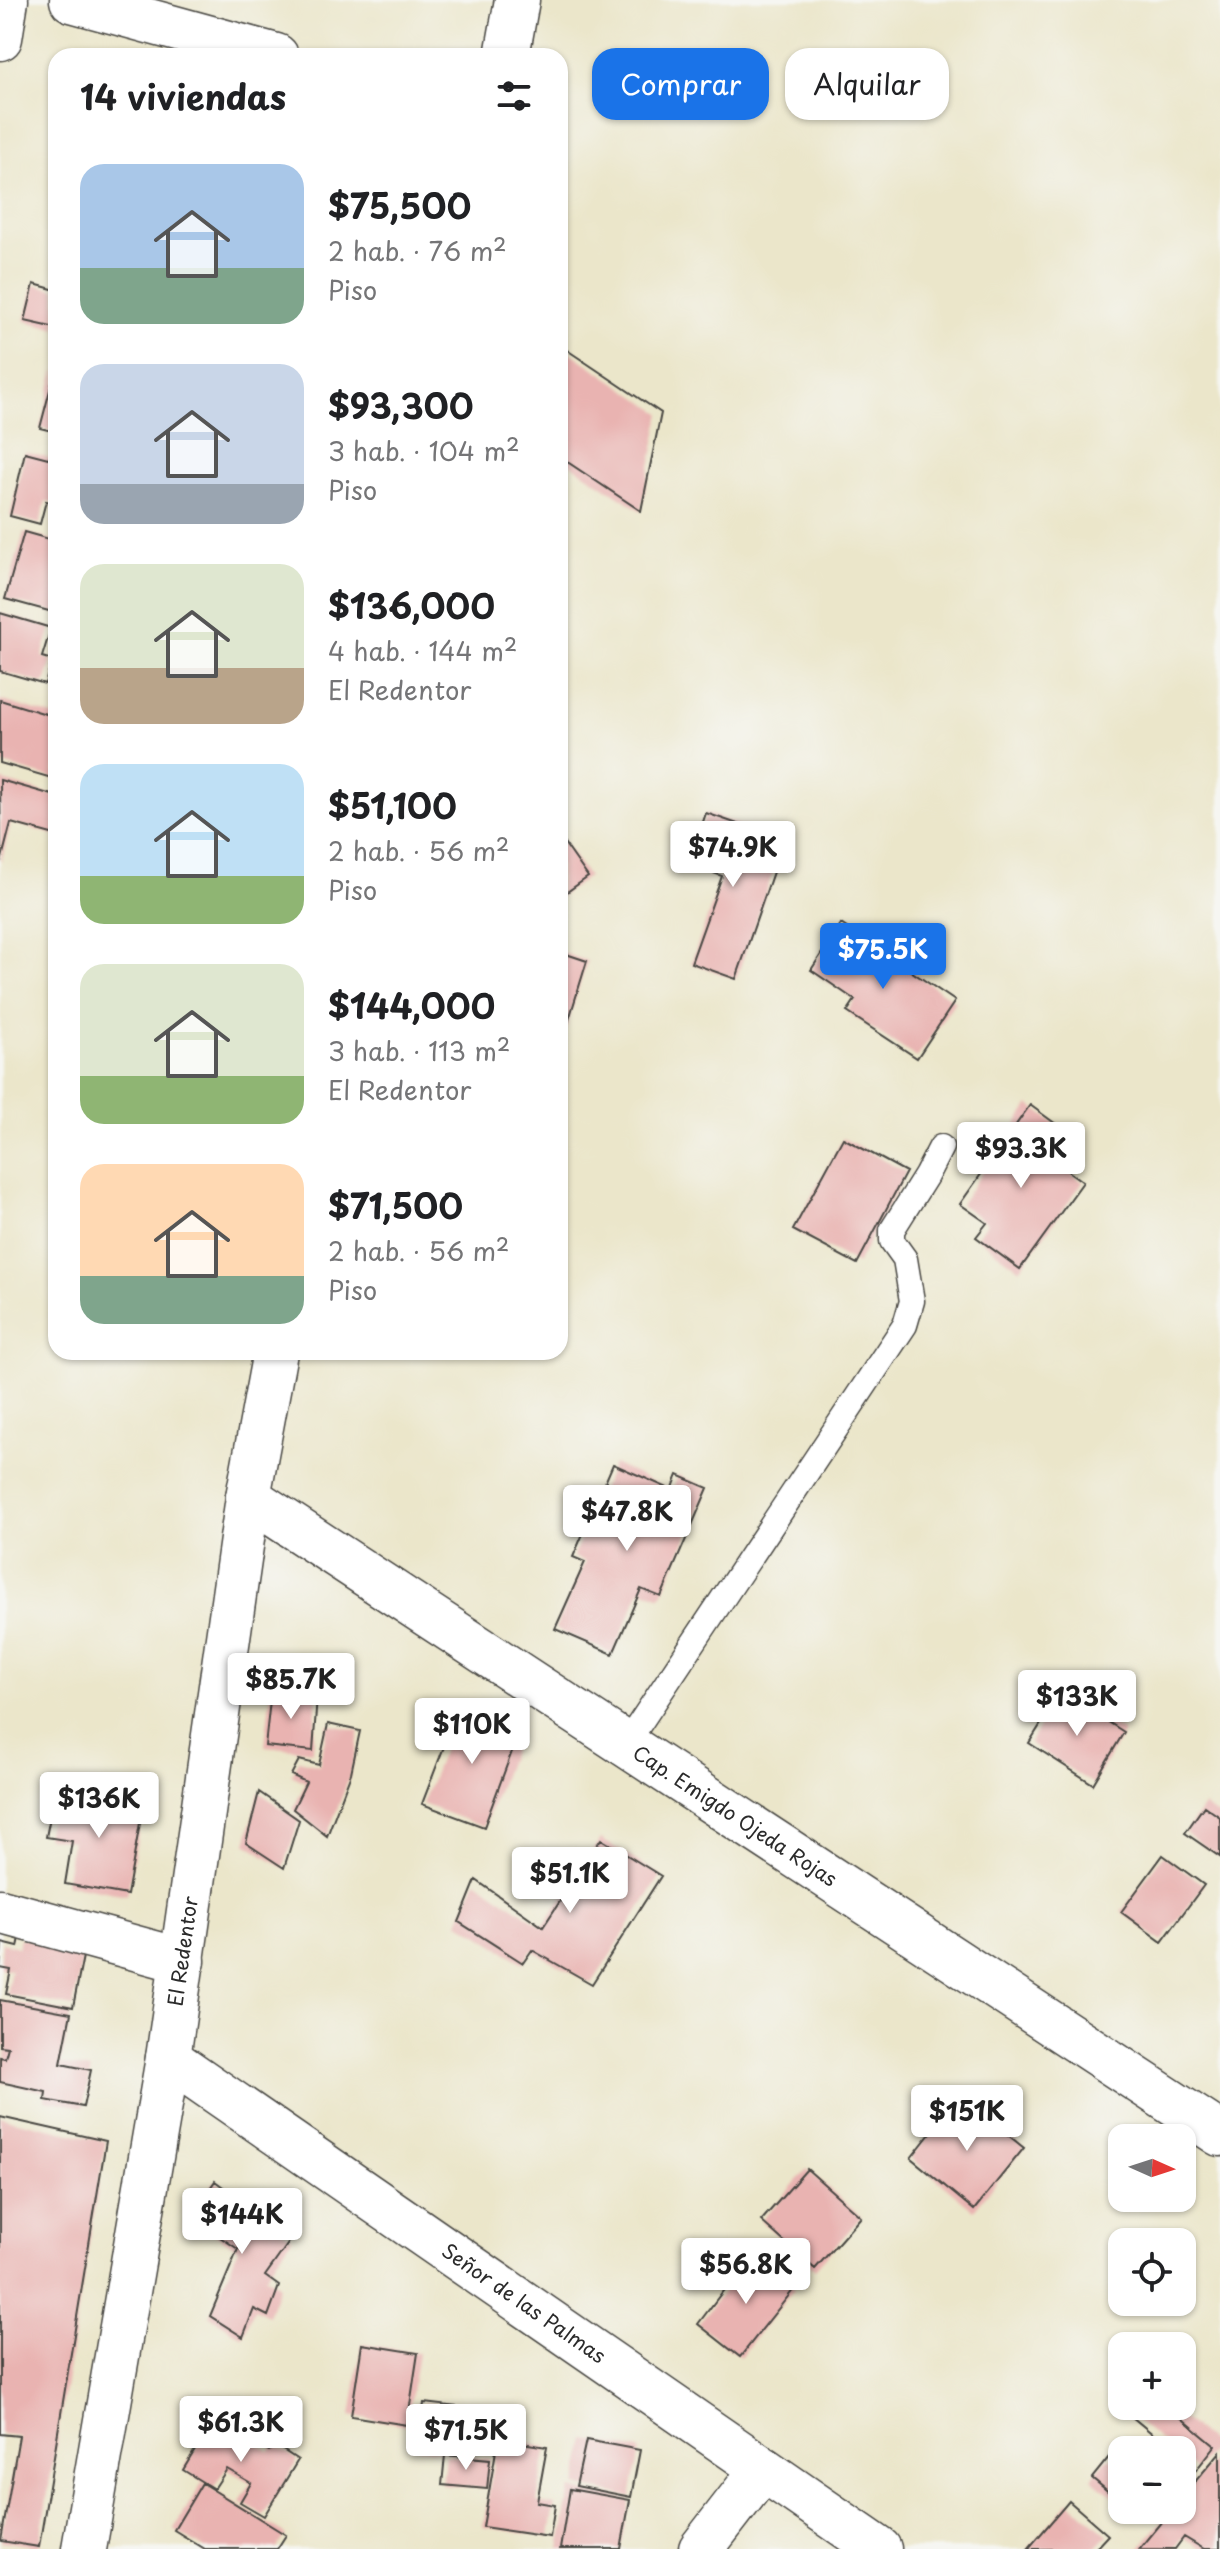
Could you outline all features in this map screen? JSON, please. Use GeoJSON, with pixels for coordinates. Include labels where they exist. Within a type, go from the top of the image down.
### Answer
{"type":"FeatureCollection","features":[{"type":"Feature","properties":{"kind":"street"},"geometry":{"type":"LineString","coordinates":[[0,38],[6,0]]}},
{"type":"Feature","properties":{"kind":"street"},"geometry":{"type":"LineString","coordinates":[[72,0],[247,48]]}},
{"type":"Feature","properties":{"kind":"street"},"geometry":{"type":"LineString","coordinates":[[508,48],[517,0]]}},
{"type":"Feature","properties":{"kind":"street","name":"El Redentor"},"geometry":{"type":"LineString","coordinates":[[84,2549],[168,2058],[248,1497],[274,1360]]}},
{"type":"Feature","properties":{"kind":"street","name":"Cap. Emigdo Ojeda Rojas"},"geometry":{"type":"LineString","coordinates":[[248,1497],[1220,2134]]}},
{"type":"Feature","properties":{"kind":"street"},"geometry":{"type":"LineString","coordinates":[[0,1911],[183,1961]]}},
{"type":"Feature","properties":{"kind":"street","name":"Señor de las Palmas"},"geometry":{"type":"LineString","coordinates":[[168,2058],[879,2549]]}},
{"type":"Feature","properties":{"kind":"street"},"geometry":{"type":"LineString","coordinates":[[701,2549],[762,2470]]}},
{"type":"Feature","properties":{"kind":"lane"},"geometry":{"type":"LineString","coordinates":[[626,1744],[905,1325],[912,1301],[905,1259],[892,1241],[892,1230],[941,1147]]}},
{"type":"Feature","properties":{"kind":"building"},"geometry":{"type":"Polygon","coordinates":[[[34,284],[48,288],[48,326],[25,321],[34,284]]]}},
{"type":"Feature","properties":{"kind":"building"},"geometry":{"type":"Polygon","coordinates":[[[568,351],[661,413],[641,511],[568,462],[568,351]]]}},
{"type":"Feature","properties":{"kind":"building"},"geometry":{"type":"Polygon","coordinates":[[[48,398],[48,430],[40,428],[48,398]]]}},
{"type":"Feature","properties":{"kind":"building"},"geometry":{"type":"Polygon","coordinates":[[[25,452],[48,458],[48,501],[40,524],[10,516],[25,452]]]}},
{"type":"Feature","properties":{"kind":"building"},"geometry":{"type":"Polygon","coordinates":[[[24,532],[48,539],[48,611],[5,599],[24,532]]]}},
{"type":"Feature","properties":{"kind":"building"},"geometry":{"type":"Polygon","coordinates":[[[0,613],[48,627],[42,657],[48,659],[45,684],[0,671],[0,613]]]}},
{"type":"Feature","properties":{"kind":"building"},"geometry":{"type":"Polygon","coordinates":[[[0,700],[48,715],[48,777],[0,763],[0,700]]]}},
{"type":"Feature","properties":{"kind":"building"},"geometry":{"type":"Polygon","coordinates":[[[0,780],[48,794],[48,833],[11,823],[1,862],[0,780]]]}},
{"type":"Feature","properties":{"kind":"building"},"geometry":{"type":"Polygon","coordinates":[[[706,813],[784,840],[736,979],[691,963],[722,876],[689,864],[706,813]]]}},
{"type":"Feature","properties":{"kind":"building"},"geometry":{"type":"Polygon","coordinates":[[[568,848],[588,877],[568,891],[568,848]]]}},
{"type":"Feature","properties":{"kind":"building"},"geometry":{"type":"Polygon","coordinates":[[[841,924],[955,1001],[917,1058],[847,1012],[855,1000],[811,970],[841,924]]]}},
{"type":"Feature","properties":{"kind":"building"},"geometry":{"type":"Polygon","coordinates":[[[568,955],[587,961],[568,1023],[568,955]]]}},
{"type":"Feature","properties":{"kind":"building"},"geometry":{"type":"Polygon","coordinates":[[[1030,1105],[1060,1127],[1043,1153],[1083,1182],[1020,1269],[976,1237],[987,1223],[960,1204],[1030,1105]]]}},
{"type":"Feature","properties":{"kind":"building"},"geometry":{"type":"Polygon","coordinates":[[[843,1138],[906,1172],[857,1264],[793,1230],[843,1138]]]}},
{"type":"Feature","properties":{"kind":"building"},"geometry":{"type":"Polygon","coordinates":[[[613,1464],[672,1490],[678,1475],[708,1488],[661,1597],[641,1589],[613,1654],[555,1629],[585,1562],[573,1557],[613,1464]]]}},
{"type":"Feature","properties":{"kind":"building"},"geometry":{"type":"Polygon","coordinates":[[[271,1691],[317,1696],[313,1751],[265,1746],[271,1691]]]}},
{"type":"Feature","properties":{"kind":"building"},"geometry":{"type":"Polygon","coordinates":[[[1061,1692],[1124,1732],[1093,1784],[1029,1743],[1061,1692]]]}},
{"type":"Feature","properties":{"kind":"building"},"geometry":{"type":"Polygon","coordinates":[[[460,1705],[521,1727],[484,1827],[422,1804],[460,1705]]]}},
{"type":"Feature","properties":{"kind":"building"},"geometry":{"type":"Polygon","coordinates":[[[328,1724],[360,1731],[351,1773],[327,1836],[293,1809],[306,1782],[291,1775],[299,1760],[319,1765],[328,1724]]]}},
{"type":"Feature","properties":{"kind":"building"},"geometry":{"type":"Polygon","coordinates":[[[79,1790],[144,1801],[127,1895],[65,1884],[72,1841],[46,1837],[52,1807],[75,1811],[79,1790]]]}},
{"type":"Feature","properties":{"kind":"building"},"geometry":{"type":"Polygon","coordinates":[[[259,1792],[299,1820],[284,1868],[246,1843],[259,1792]]]}},
{"type":"Feature","properties":{"kind":"building"},"geometry":{"type":"Polygon","coordinates":[[[1204,1806],[1220,1817],[1220,1857],[1185,1833],[1204,1806]]]}},
{"type":"Feature","properties":{"kind":"building"},"geometry":{"type":"Polygon","coordinates":[[[601,1839],[661,1876],[592,1984],[532,1950],[523,1963],[459,1922],[476,1880],[543,1927],[601,1839]]]}},
{"type":"Feature","properties":{"kind":"building"},"geometry":{"type":"Polygon","coordinates":[[[1163,1855],[1204,1885],[1162,1942],[1121,1912],[1163,1855]]]}},
{"type":"Feature","properties":{"kind":"building"},"geometry":{"type":"Polygon","coordinates":[[[20,1938],[84,1951],[73,2007],[6,1994],[11,1970],[0,1968],[2,1943],[18,1947],[20,1938]]]}},
{"type":"Feature","properties":{"kind":"building"},"geometry":{"type":"Polygon","coordinates":[[[0,2000],[71,2013],[61,2064],[91,2070],[83,2107],[45,2100],[46,2092],[0,2082],[0,2057],[5,2058],[8,2047],[0,2046],[0,2000]]]}},
{"type":"Feature","properties":{"kind":"building"},"geometry":{"type":"Polygon","coordinates":[[[960,2096],[1024,2148],[974,2210],[911,2158],[960,2096]]]}},
{"type":"Feature","properties":{"kind":"building"},"geometry":{"type":"Polygon","coordinates":[[[0,2117],[106,2141],[39,2547],[1,2541],[19,2436],[0,2434],[0,2117]]]}},
{"type":"Feature","properties":{"kind":"building"},"geometry":{"type":"Polygon","coordinates":[[[807,2169],[861,2217],[815,2269],[761,2221],[807,2169]]]}},
{"type":"Feature","properties":{"kind":"building"},"geometry":{"type":"Polygon","coordinates":[[[215,2181],[292,2238],[265,2276],[279,2286],[268,2316],[254,2309],[243,2337],[210,2316],[238,2249],[190,2217],[215,2181]]]}},
{"type":"Feature","properties":{"kind":"building"},"geometry":{"type":"Polygon","coordinates":[[[751,2254],[794,2289],[740,2357],[698,2324],[751,2254]]]}},
{"type":"Feature","properties":{"kind":"building"},"geometry":{"type":"Polygon","coordinates":[[[362,2344],[418,2353],[407,2425],[351,2416],[362,2344]]]}},
{"type":"Feature","properties":{"kind":"building"},"geometry":{"type":"Polygon","coordinates":[[[424,2403],[458,2407],[452,2452],[418,2448],[424,2403]]]}},
{"type":"Feature","properties":{"kind":"building"},"geometry":{"type":"Polygon","coordinates":[[[215,2417],[269,2451],[275,2445],[298,2460],[264,2516],[240,2502],[251,2483],[227,2469],[214,2489],[183,2470],[215,2417]]]}},
{"type":"Feature","properties":{"kind":"building"},"geometry":{"type":"Polygon","coordinates":[[[1136,2420],[1184,2420],[1215,2446],[1196,2470],[1196,2436],[1155,2436],[1136,2420]]]}},
{"type":"Feature","properties":{"kind":"building"},"geometry":{"type":"Polygon","coordinates":[[[498,2439],[547,2447],[537,2502],[555,2505],[550,2537],[483,2527],[498,2439]]]}},
{"type":"Feature","properties":{"kind":"building"},"geometry":{"type":"Polygon","coordinates":[[[586,2440],[640,2450],[631,2497],[576,2486],[586,2440]]]}},
{"type":"Feature","properties":{"kind":"building"},"geometry":{"type":"Polygon","coordinates":[[[1220,2452],[1220,2549],[1204,2549],[1184,2537],[1175,2549],[1139,2549],[1160,2524],[1196,2524],[1196,2480],[1220,2452]]]}},
{"type":"Feature","properties":{"kind":"building"},"geometry":{"type":"Polygon","coordinates":[[[445,2455],[490,2459],[487,2489],[442,2485],[445,2455]]]}},
{"type":"Feature","properties":{"kind":"building"},"geometry":{"type":"Polygon","coordinates":[[[1108,2458],[1108,2491],[1092,2478],[1108,2458]]]}},
{"type":"Feature","properties":{"kind":"building"},"geometry":{"type":"Polygon","coordinates":[[[202,2483],[286,2535],[277,2549],[205,2549],[174,2530],[202,2483]]]}},
{"type":"Feature","properties":{"kind":"building"},"geometry":{"type":"Polygon","coordinates":[[[570,2489],[630,2500],[621,2549],[560,2549],[570,2489]]]}},
{"type":"Feature","properties":{"kind":"building"},"geometry":{"type":"Polygon","coordinates":[[[1069,2501],[1108,2535],[1095,2549],[1028,2549],[1069,2501]]]}}]}
